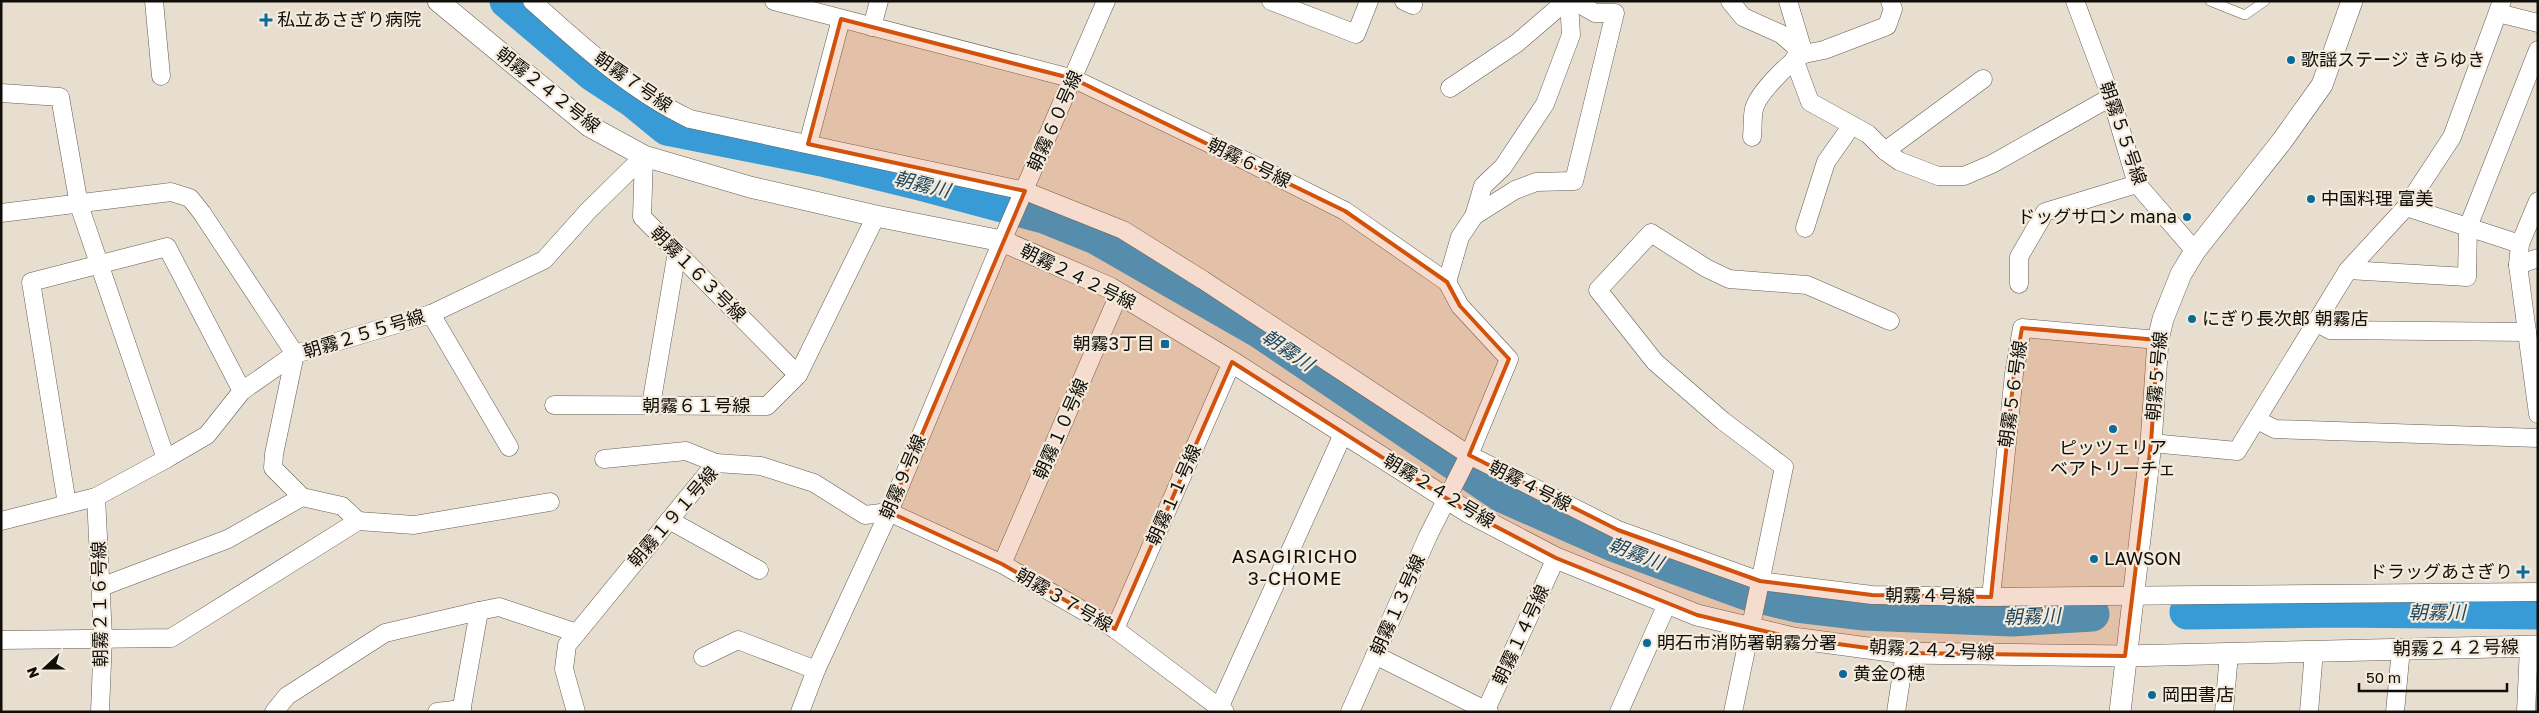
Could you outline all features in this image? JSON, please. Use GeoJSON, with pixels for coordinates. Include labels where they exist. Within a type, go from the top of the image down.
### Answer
{"type":"FeatureCollection","features":[{"type":"Feature","properties":{"kind":"street"},"geometry":{"type":"LineString","coordinates":[[154,1],[162,76]]}},
{"type":"Feature","properties":{"kind":"street","name":"朝霧２４２号線"},"geometry":{"type":"LineString","coordinates":[[438,1],[589,126],[644,156],[750,187],[876,216],[1002,241],[1119,294],[1344,432],[1451,490],[1556,558],[1697,615],[1793,638],[1905,653],[2125,656],[2533,646]]}},
{"type":"Feature","properties":{"kind":"street","name":"朝霧７号線"},"geometry":{"type":"LineString","coordinates":[[532,1],[583,47],[664,107],[690,119],[808,144],[1023,194]]}},
{"type":"Feature","properties":{"kind":"street","name":"朝霧６号線"},"geometry":{"type":"LineString","coordinates":[[774,1],[1074,79],[1346,211],[1447,282],[1460,306],[1509,359],[1468,458]]}},
{"type":"Feature","properties":{"kind":"street"},"geometry":{"type":"LineString","coordinates":[[872,27],[879,1]]}},
{"type":"Feature","properties":{"kind":"street","name":"朝霧６０号線"},"geometry":{"type":"LineString","coordinates":[[1002,241],[1074,79],[1106,1]]}},
{"type":"Feature","properties":{"kind":"street"},"geometry":{"type":"LineString","coordinates":[[1271,1],[1356,34],[1369,1]]}},
{"type":"Feature","properties":{"kind":"street"},"geometry":{"type":"LineString","coordinates":[[1450,88],[1517,43],[1568,1]]}},
{"type":"Feature","properties":{"kind":"street"},"geometry":{"type":"LineString","coordinates":[[1447,282],[1460,238],[1474,216],[1483,186],[1503,167],[1545,104],[1571,35],[1568,1]]}},
{"type":"Feature","properties":{"kind":"street"},"geometry":{"type":"LineString","coordinates":[[1574,1],[1595,13],[1614,7]]}},
{"type":"Feature","properties":{"kind":"street"},"geometry":{"type":"LineString","coordinates":[[1730,1],[1743,17],[1781,34],[1799,56]]}},
{"type":"Feature","properties":{"kind":"street"},"geometry":{"type":"LineString","coordinates":[[1788,1],[1810,102],[1868,134],[1885,151],[1899,160],[1938,176],[1964,176],[1992,164],[2111,97]]}},
{"type":"Feature","properties":{"kind":"street"},"geometry":{"type":"LineString","coordinates":[[1752,137],[1754,108],[1777,75],[1799,56],[1824,50],[1887,26],[1893,9],[1890,1]]}},
{"type":"Feature","properties":{"kind":"street","name":"朝霧５５号線"},"geometry":{"type":"LineString","coordinates":[[2075,1],[2111,97],[2137,184],[2194,251]]}},
{"type":"Feature","properties":{"kind":"street","name":"朝霧５号線"},"geometry":{"type":"LineString","coordinates":[[2120,712],[2151,444],[2158,340],[2162,319],[2177,283],[2194,251],[2282,141],[2322,85],[2352,1]]}},
{"type":"Feature","properties":{"kind":"street"},"geometry":{"type":"LineString","coordinates":[[1474,216],[1515,190],[1536,182],[1574,181],[1614,7]]}},
{"type":"Feature","properties":{"kind":"street"},"geometry":{"type":"LineString","coordinates":[[2151,444],[2237,451],[2348,270],[2406,207],[2452,137],[2500,7],[2538,23]]}},
{"type":"Feature","properties":{"kind":"street"},"geometry":{"type":"LineString","coordinates":[[808,144],[840,19]]}},
{"type":"Feature","properties":{"kind":"street"},"geometry":{"type":"LineString","coordinates":[[2348,270],[2467,277],[2468,227],[2538,50]]}},
{"type":"Feature","properties":{"kind":"street"},"geometry":{"type":"LineString","coordinates":[[1885,151],[1982,79]]}},
{"type":"Feature","properties":{"kind":"street"},"geometry":{"type":"LineString","coordinates":[[1,93],[60,97],[79,205],[166,460]]}},
{"type":"Feature","properties":{"kind":"street"},"geometry":{"type":"LineString","coordinates":[[1805,228],[1826,162],[1852,125]]}},
{"type":"Feature","properties":{"kind":"street","name":"朝霧１６３号線"},"geometry":{"type":"LineString","coordinates":[[644,156],[642,217],[798,375]]}},
{"type":"Feature","properties":{"kind":"street","name":"朝霧２５５号線"},"geometry":{"type":"LineString","coordinates":[[302,497],[273,468],[274,454],[295,354],[431,314],[544,260],[588,211],[644,156]]}},
{"type":"Feature","properties":{"kind":"street"},"geometry":{"type":"LineString","coordinates":[[2019,284],[2019,257],[2045,212],[2137,184]]}},
{"type":"Feature","properties":{"kind":"street"},"geometry":{"type":"LineString","coordinates":[[1,213],[79,205],[172,192],[190,198],[202,212],[295,354],[242,391],[207,435],[166,460],[96,497],[1,521]]}},
{"type":"Feature","properties":{"kind":"street","name":"朝霧４号線"},"geometry":{"type":"LineString","coordinates":[[1023,194],[1123,230],[1203,280],[1468,458],[1618,530],[1759,585],[1872,595],[1991,597],[2538,592]]}},
{"type":"Feature","properties":{"kind":"street"},"geometry":{"type":"LineString","coordinates":[[2538,201],[2520,244],[2518,265],[2531,311],[2527,332],[2536,384],[2538,414]]}},
{"type":"Feature","properties":{"kind":"street"},"geometry":{"type":"LineString","coordinates":[[2406,207],[2520,244]]}},
{"type":"Feature","properties":{"kind":"street","name":"朝霧６１号線"},"geometry":{"type":"LineString","coordinates":[[554,405],[767,406],[798,375],[876,216]]}},
{"type":"Feature","properties":{"kind":"street"},"geometry":{"type":"LineString","coordinates":[[1733,712],[1784,467],[1723,421],[1655,362],[1598,290],[1651,232],[1706,268],[1729,279],[1807,285],[1890,321]]}},
{"type":"Feature","properties":{"kind":"street","name":"朝霧９号線"},"geometry":{"type":"LineString","coordinates":[[800,712],[816,670],[889,512],[1002,241]]}},
{"type":"Feature","properties":{"kind":"street"},"geometry":{"type":"LineString","coordinates":[[68,504],[31,282],[167,247],[242,391]]}},
{"type":"Feature","properties":{"kind":"street"},"geometry":{"type":"LineString","coordinates":[[651,405],[677,252]]}},
{"type":"Feature","properties":{"kind":"street"},"geometry":{"type":"LineString","coordinates":[[2518,265],[2538,258]]}},
{"type":"Feature","properties":{"kind":"street","name":"朝霧１０号線"},"geometry":{"type":"LineString","coordinates":[[1002,564],[1119,294]]}},
{"type":"Feature","properties":{"kind":"street"},"geometry":{"type":"LineString","coordinates":[[431,314],[509,447]]}},
{"type":"Feature","properties":{"kind":"street"},"geometry":{"type":"LineString","coordinates":[[2316,322],[2330,330],[2527,332]]}},
{"type":"Feature","properties":{"kind":"street","name":"朝霧５６号線"},"geometry":{"type":"LineString","coordinates":[[1991,597],[2014,374],[2022,328],[2158,340]]}},
{"type":"Feature","properties":{"kind":"street","name":"朝霧１１号線"},"geometry":{"type":"LineString","coordinates":[[1115,629],[1232,362]]}},
{"type":"Feature","properties":{"kind":"street"},"geometry":{"type":"LineString","coordinates":[[2257,420],[2274,428],[2538,438]]}},
{"type":"Feature","properties":{"kind":"street"},"geometry":{"type":"LineString","coordinates":[[1222,709],[1344,432]]}},
{"type":"Feature","properties":{"kind":"street"},"geometry":{"type":"LineString","coordinates":[[604,459],[686,451],[716,463]]}},
{"type":"Feature","properties":{"kind":"street","name":"朝霧１３号線"},"geometry":{"type":"LineString","coordinates":[[1350,712],[1451,490],[1468,458]]}},
{"type":"Feature","properties":{"kind":"street","name":"朝霧１９１号線"},"geometry":{"type":"LineString","coordinates":[[576,712],[564,669],[567,645],[716,463],[761,466],[814,483],[865,514],[889,512]]}},
{"type":"Feature","properties":{"kind":"street","name":"朝霧２１６号線"},"geometry":{"type":"LineString","coordinates":[[96,497],[103,637],[100,712]]}},
{"type":"Feature","properties":{"kind":"street"},"geometry":{"type":"LineString","coordinates":[[101,587],[228,539],[302,497],[342,506],[358,521]]}},
{"type":"Feature","properties":{"kind":"street"},"geometry":{"type":"LineString","coordinates":[[1,640],[103,637],[172,638],[358,521],[414,525],[550,502]]}},
{"type":"Feature","properties":{"kind":"street","name":"朝霧３７号線"},"geometry":{"type":"LineString","coordinates":[[889,512],[1002,564],[1115,629],[1222,709]]}},
{"type":"Feature","properties":{"kind":"street"},"geometry":{"type":"LineString","coordinates":[[669,520],[759,570]]}},
{"type":"Feature","properties":{"kind":"street","name":"朝霧１４号線"},"geometry":{"type":"LineString","coordinates":[[1486,711],[1556,558]]}},
{"type":"Feature","properties":{"kind":"street"},"geometry":{"type":"LineString","coordinates":[[1619,712],[1668,604]]}},
{"type":"Feature","properties":{"kind":"street"},"geometry":{"type":"LineString","coordinates":[[274,712],[287,696],[386,633],[499,607],[577,634]]}},
{"type":"Feature","properties":{"kind":"street"},"geometry":{"type":"LineString","coordinates":[[437,712],[461,711],[479,611]]}},
{"type":"Feature","properties":{"kind":"street"},"geometry":{"type":"LineString","coordinates":[[703,657],[738,640],[816,670]]}},
{"type":"Feature","properties":{"kind":"street"},"geometry":{"type":"LineString","coordinates":[[2526,712],[2533,646]]}},
{"type":"Feature","properties":{"kind":"street"},"geometry":{"type":"LineString","coordinates":[[2395,712],[2401,648]]}},
{"type":"Feature","properties":{"kind":"street"},"geometry":{"type":"LineString","coordinates":[[2309,712],[2314,651]]}},
{"type":"Feature","properties":{"kind":"street"},"geometry":{"type":"LineString","coordinates":[[1896,712],[1905,653]]}},
{"type":"Feature","properties":{"kind":"street"},"geometry":{"type":"LineString","coordinates":[[2224,712],[2229,653]]}},
{"type":"Feature","properties":{"kind":"street"},"geometry":{"type":"LineString","coordinates":[[1376,655],[1486,711]]}},
{"type":"Feature","properties":{"kind":"lane"},"geometry":{"type":"LineString","coordinates":[[2210,1],[2245,15],[2265,1]]}},
{"type":"Feature","properties":{"kind":"highlighted area"},"geometry":{"type":"Polygon","coordinates":[[[841,19],[1074,79],[1345,211],[1447,282],[1460,306],[1509,359],[1469,455],[1618,530],[1760,581],[1872,595],[1991,597],[2014,374],[2022,328],[2158,340],[2151,443],[2125,656],[1905,653],[1793,638],[1697,615],[1556,558],[1468,512],[1232,362],[1115,629],[1002,564],[889,512],[1025,191],[808,144],[841,19]]]}},
{"type":"Feature","properties":{"kind":"waterway","name":"朝霧川"},"geometry":{"type":"LineString","coordinates":[[507,1],[593,74],[634,101],[667,128],[822,159],[920,183],[1044,216],[1096,237],[1260,331],[1502,495],[1613,544],[1747,593],[1797,605],[1864,613],[2012,619],[2092,614]]}},
{"type":"Feature","properties":{"kind":"waterway","name":"朝霧川"},"geometry":{"type":"LineString","coordinates":[[2187,612],[2335,610],[2538,612]]}},
{"type":"Feature","properties":{"kind":"place","name":"私立あさぎり病院"},"geometry":{"type":"Point","coordinates":[266,20]}},
{"type":"Feature","properties":{"kind":"place","name":"歌謡ステージ きらゆき"},"geometry":{"type":"Point","coordinates":[2291,60]}},
{"type":"Feature","properties":{"kind":"place","name":"中国料理 富美"},"geometry":{"type":"Point","coordinates":[2311,199]}},
{"type":"Feature","properties":{"kind":"place","name":"ドッグサロン mana"},"geometry":{"type":"Point","coordinates":[2187,217]}},
{"type":"Feature","properties":{"kind":"place","name":"にぎり長次郎 朝霧店"},"geometry":{"type":"Point","coordinates":[2192,319]}},
{"type":"Feature","properties":{"kind":"place","name":"朝霧3丁目"},"geometry":{"type":"Point","coordinates":[1165,344]}},
{"type":"Feature","properties":{"kind":"place","name":"ピッツェリア ベアトリーチェ"},"geometry":{"type":"Point","coordinates":[2113,429]}},
{"type":"Feature","properties":{"kind":"place","name":"LAWSON"},"geometry":{"type":"Point","coordinates":[2094,559]}},
{"type":"Feature","properties":{"kind":"place","name":"ドラッグあさぎり"},"geometry":{"type":"Point","coordinates":[2523,572]}},
{"type":"Feature","properties":{"kind":"place","name":"明石市消防署朝霧分署"},"geometry":{"type":"Point","coordinates":[1647,643]}},
{"type":"Feature","properties":{"kind":"place","name":"黄金の穂"},"geometry":{"type":"Point","coordinates":[1843,674]}},
{"type":"Feature","properties":{"kind":"place","name":"岡田書店"},"geometry":{"type":"Point","coordinates":[2152,695]}},
{"type":"Feature","properties":{"kind":"district","name":"ASAGIRICHO 3-CHOME"},"geometry":{"type":"Point","coordinates":[1295,567]}}]}
